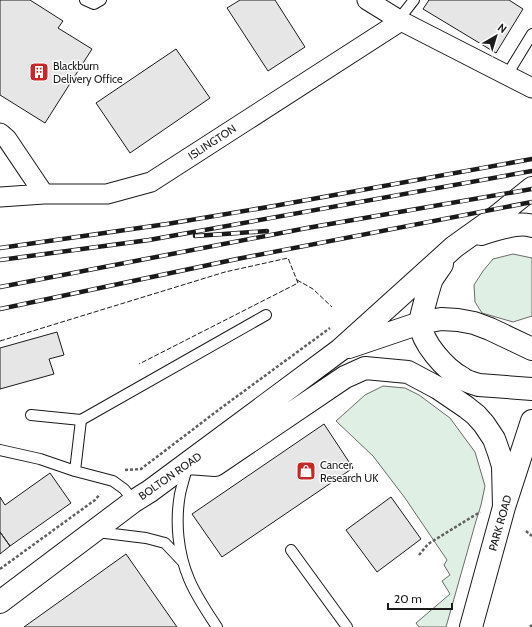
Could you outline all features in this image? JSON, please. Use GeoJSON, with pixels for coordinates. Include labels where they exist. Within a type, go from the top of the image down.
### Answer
{"type":"FeatureCollection","features":[{"type":"Feature","properties":{"kind":"highway"},"geometry":{"type":"LineString","coordinates":[[340,350],[460,243],[496,218],[532,188]]}},
{"type":"Feature","properties":{"kind":"highway"},"geometry":{"type":"LineString","coordinates":[[532,226],[518,225],[502,227],[460,243],[432,280],[420,323],[424,336],[432,350],[441,361],[466,381],[479,385],[532,389]]}},
{"type":"Feature","properties":{"kind":"highway"},"geometry":{"type":"LineString","coordinates":[[340,350],[420,323],[441,319],[458,320],[490,329],[532,349]]}},
{"type":"Feature","properties":{"kind":"highway","name":"BOLTON ROAD"},"geometry":{"type":"LineString","coordinates":[[0,602],[134,501],[150,491],[340,350]]}},
{"type":"Feature","properties":{"kind":"highway"},"geometry":{"type":"LineString","coordinates":[[188,463],[215,465],[345,377],[365,368],[408,372],[453,397],[476,415],[484,424],[494,439],[504,466],[504,507]]}},
{"type":"Feature","properties":{"kind":"highway","name":"PARK ROAD"},"geometry":{"type":"LineString","coordinates":[[471,627],[504,507],[532,421]]}},
{"type":"Feature","properties":{"kind":"highway"},"geometry":{"type":"LineString","coordinates":[[504,507],[532,465]]}},
{"type":"Feature","properties":{"kind":"street"},"geometry":{"type":"LineString","coordinates":[[367,0],[400,20],[532,88]]}},
{"type":"Feature","properties":{"kind":"street","name":"ISLINGTON"},"geometry":{"type":"LineString","coordinates":[[0,197],[44,194],[107,194],[151,182],[400,20]]}},
{"type":"Feature","properties":{"kind":"street"},"geometry":{"type":"LineString","coordinates":[[0,132],[7,139],[44,194]]}},
{"type":"Feature","properties":{"kind":"lane"},"geometry":{"type":"LineString","coordinates":[[85,0],[94,4],[101,0]]}},
{"type":"Feature","properties":{"kind":"lane"},"geometry":{"type":"LineString","coordinates":[[400,20],[414,0]]}},
{"type":"Feature","properties":{"kind":"lane"},"geometry":{"type":"LineString","coordinates":[[507,75],[532,34]]}},
{"type":"Feature","properties":{"kind":"lane"},"geometry":{"type":"LineString","coordinates":[[31,415],[81,420],[266,315]]}},
{"type":"Feature","properties":{"kind":"lane"},"geometry":{"type":"LineString","coordinates":[[75,471],[81,420]]}},
{"type":"Feature","properties":{"kind":"lane"},"geometry":{"type":"LineString","coordinates":[[0,450],[40,459],[75,471],[113,481],[124,489],[134,501]]}},
{"type":"Feature","properties":{"kind":"lane"},"geometry":{"type":"LineString","coordinates":[[188,463],[180,494],[177,526],[182,561],[189,580],[217,627]]}},
{"type":"Feature","properties":{"kind":"lane"},"geometry":{"type":"LineString","coordinates":[[93,532],[146,538],[165,543],[182,561]]}},
{"type":"Feature","properties":{"kind":"lane"},"geometry":{"type":"LineString","coordinates":[[291,550],[347,627]]}},
{"type":"Feature","properties":{"kind":"path"},"geometry":{"type":"LineString","coordinates":[[0,569],[95,500],[124,470],[140,469]]}},
{"type":"Feature","properties":{"kind":"path"},"geometry":{"type":"LineString","coordinates":[[419,555],[428,544],[492,505],[504,507]]}},
{"type":"Feature","properties":{"kind":"path"},"geometry":{"type":"LineString","coordinates":[[526,531],[532,536]]}},
{"type":"Feature","properties":{"kind":"green space"},"geometry":{"type":"Polygon","coordinates":[[[513,254],[532,258],[532,316],[513,322],[482,313],[475,302],[474,285],[493,259],[513,254]]]}},
{"type":"Feature","properties":{"kind":"green space"},"geometry":{"type":"Polygon","coordinates":[[[383,386],[405,388],[419,395],[450,418],[475,452],[485,486],[481,505],[446,627],[419,627],[416,623],[450,594],[442,581],[450,575],[444,565],[447,560],[405,498],[373,456],[336,421],[365,395],[383,386]]]}},
{"type":"Feature","properties":{"kind":"building","name":"Blackburn Delivery Office"},"geometry":{"type":"Polygon","coordinates":[[[0,0],[30,0],[63,21],[58,28],[92,49],[45,123],[0,95],[0,0]]]}},
{"type":"Feature","properties":{"kind":"building"},"geometry":{"type":"Polygon","coordinates":[[[240,0],[275,0],[305,47],[268,71],[227,8],[240,0]]]}},
{"type":"Feature","properties":{"kind":"building"},"geometry":{"type":"Polygon","coordinates":[[[429,0],[509,0],[523,9],[496,53],[423,9],[429,0]]]}},
{"type":"Feature","properties":{"kind":"building"},"geometry":{"type":"Polygon","coordinates":[[[176,49],[210,98],[130,153],[96,103],[176,49]]]}},
{"type":"Feature","properties":{"kind":"building"},"geometry":{"type":"Polygon","coordinates":[[[57,332],[64,355],[49,359],[54,374],[0,389],[0,348],[57,332]]]}},
{"type":"Feature","properties":{"kind":"building"},"geometry":{"type":"Polygon","coordinates":[[[324,424],[353,468],[222,557],[192,514],[324,424]]]}},
{"type":"Feature","properties":{"kind":"building"},"geometry":{"type":"Polygon","coordinates":[[[50,473],[71,503],[10,546],[0,532],[0,497],[5,505],[50,473]]]}},
{"type":"Feature","properties":{"kind":"building"},"geometry":{"type":"Polygon","coordinates":[[[391,497],[421,539],[377,572],[346,530],[391,497]]]}},
{"type":"Feature","properties":{"kind":"building"},"geometry":{"type":"Polygon","coordinates":[[[0,532],[10,546],[0,554],[0,532]]]}},
{"type":"Feature","properties":{"kind":"building"},"geometry":{"type":"Polygon","coordinates":[[[126,554],[177,627],[24,627],[126,554]]]}},
{"type":"Feature","properties":{"kind":"railway"},"geometry":{"type":"LineString","coordinates":[[0,248],[167,224],[532,159]]}},
{"type":"Feature","properties":{"kind":"railway"},"geometry":{"type":"LineString","coordinates":[[0,260],[149,240],[532,171]]}},
{"type":"Feature","properties":{"kind":"railway"},"geometry":{"type":"LineString","coordinates":[[0,287],[307,228],[532,189]]}},
{"type":"Feature","properties":{"kind":"railway"},"geometry":{"type":"LineString","coordinates":[[0,309],[237,259],[532,202]]}},
{"type":"Feature","properties":{"kind":"railway"},"geometry":{"type":"LineString","coordinates":[[195,236],[267,231]]}},
{"type":"Feature","properties":{"kind":"fence"},"geometry":{"type":"LineString","coordinates":[[0,341],[225,272],[288,258],[298,283],[139,364]]}},
{"type":"Feature","properties":{"kind":"fence"},"geometry":{"type":"LineString","coordinates":[[297,280],[313,289],[332,307]]}},
{"type":"Feature","properties":{"kind":"place","name":"Blackburn Delivery Office"},"geometry":{"type":"Point","coordinates":[39,72]}},
{"type":"Feature","properties":{"kind":"place","name":"Cancer Research UK"},"geometry":{"type":"Point","coordinates":[306,471]}}]}
